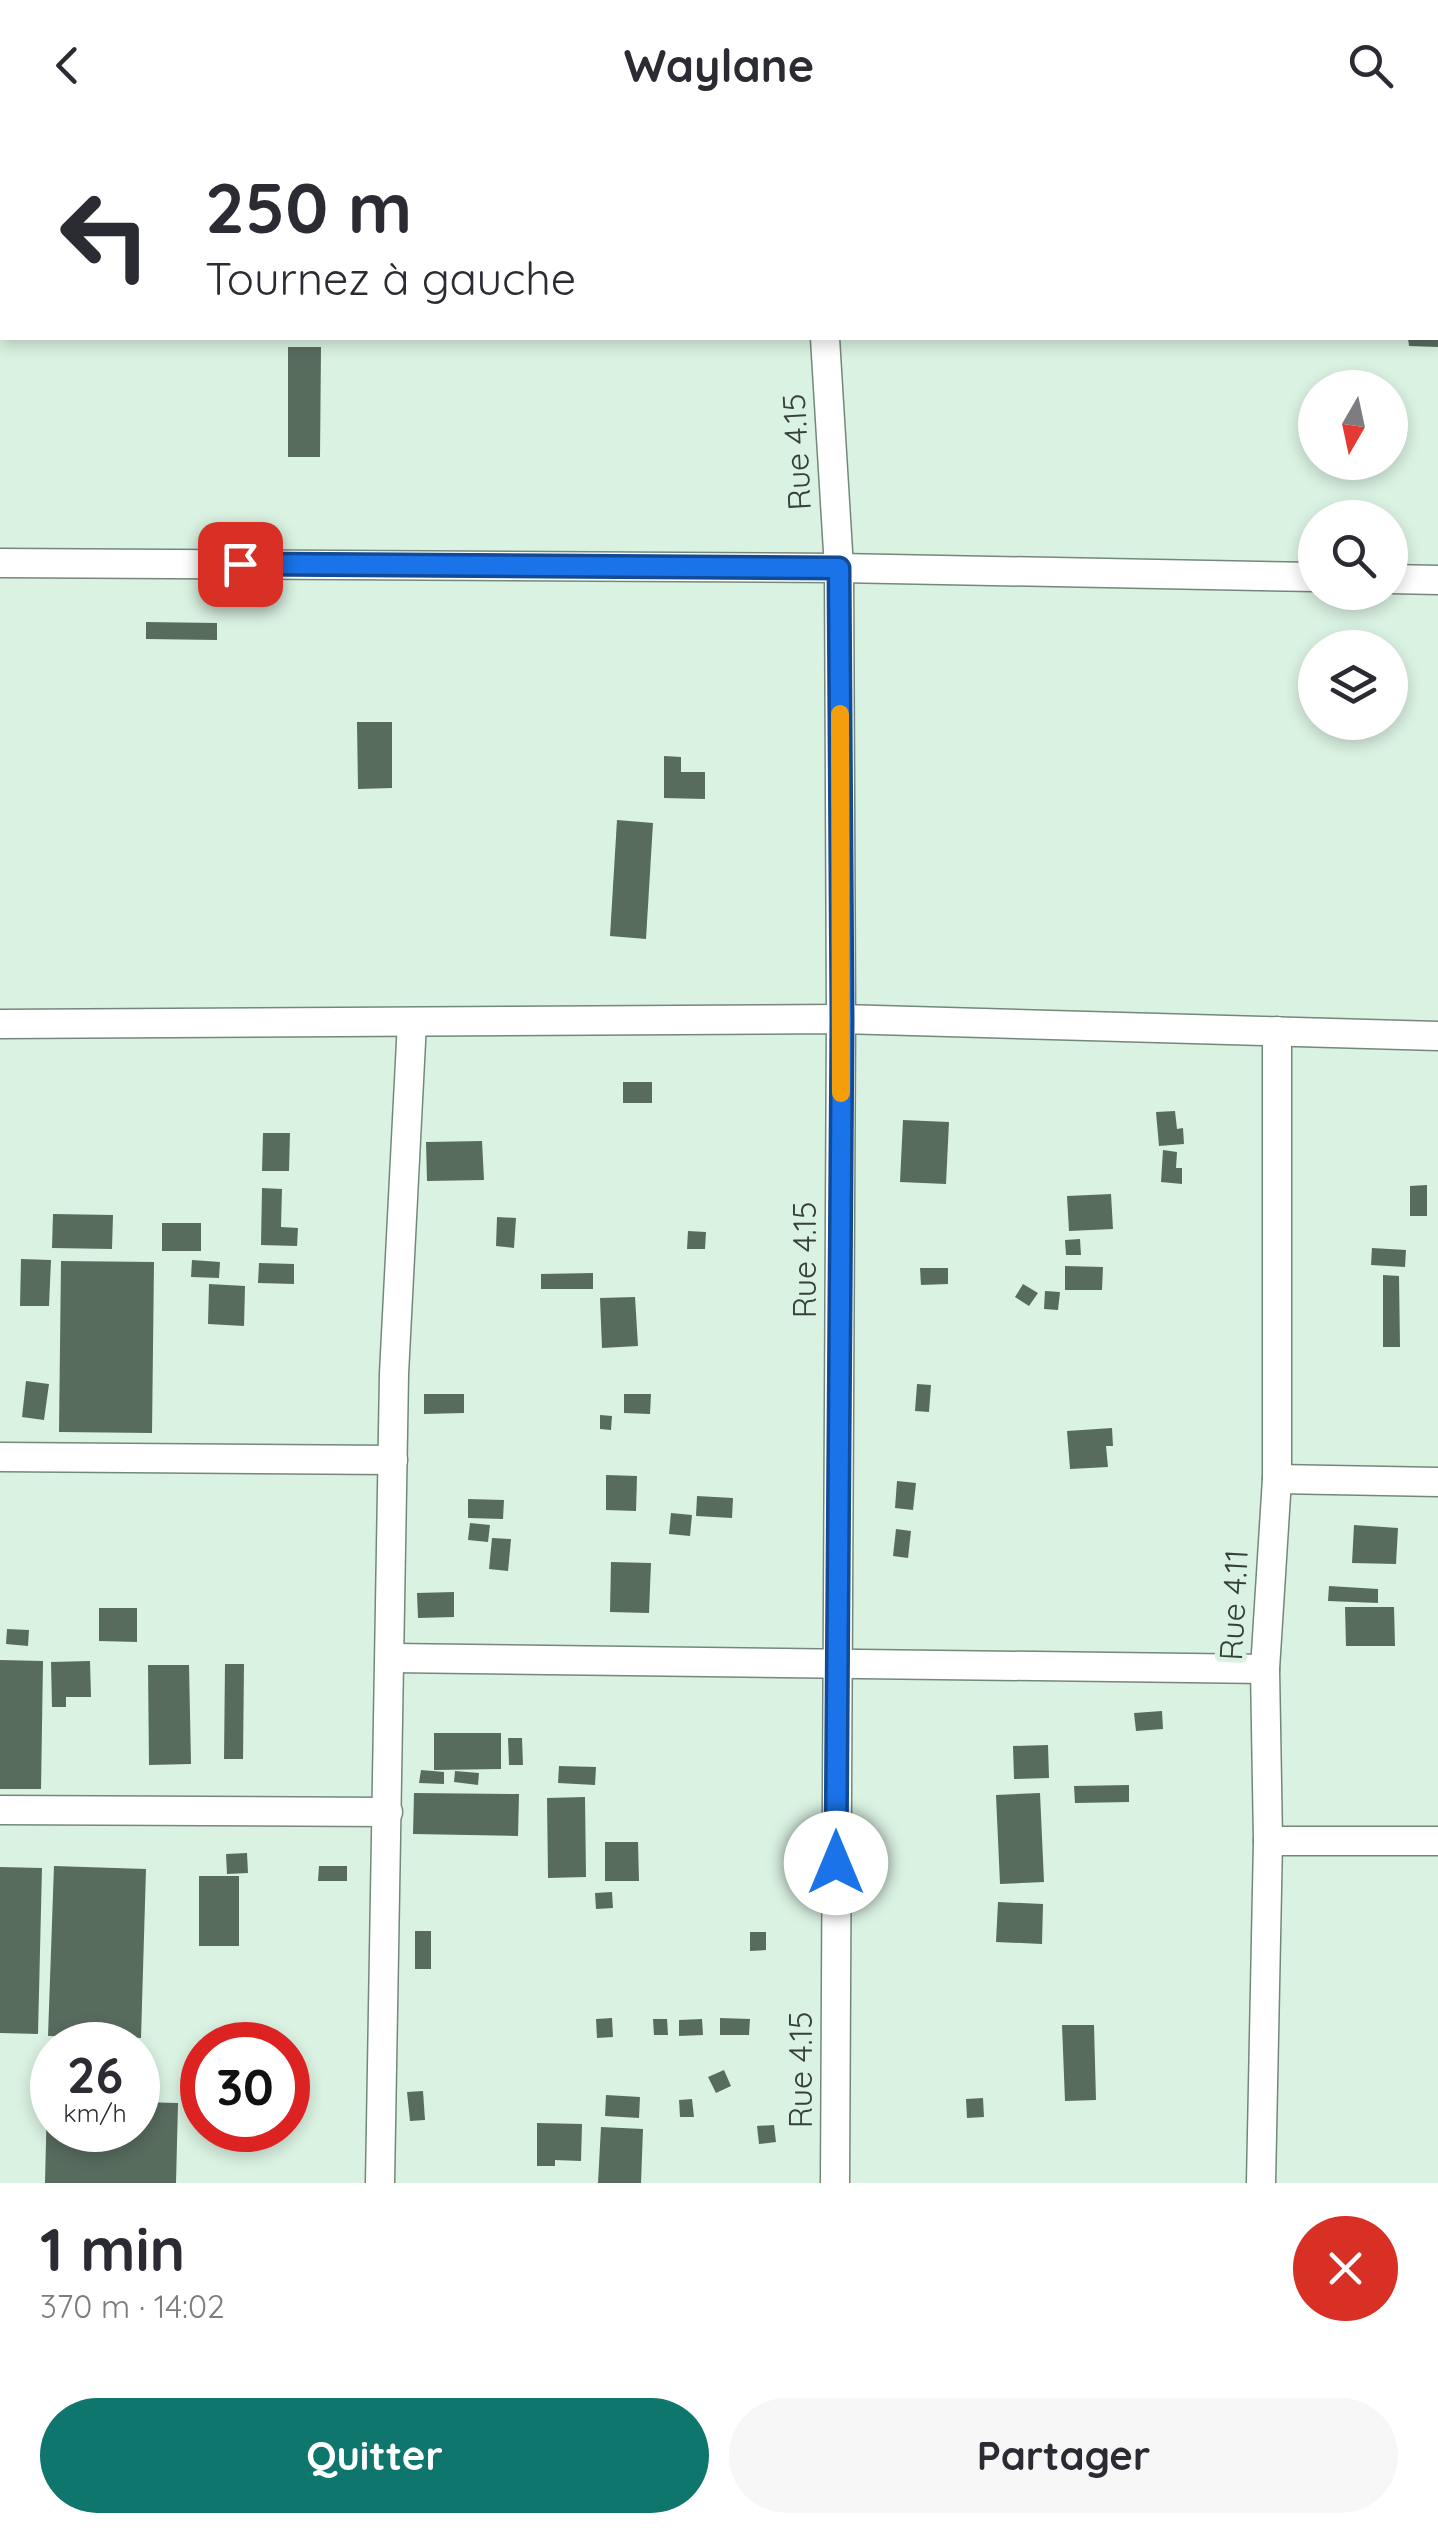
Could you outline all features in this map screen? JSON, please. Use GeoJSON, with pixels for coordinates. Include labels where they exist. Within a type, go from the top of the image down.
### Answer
{"type":"FeatureCollection","features":[{"type":"Feature","properties":{"kind":"street","name":"Rue 4.15"},"geometry":{"type":"LineString","coordinates":[[825,340],[839,568],[842,1019],[835,2183]]}},
{"type":"Feature","properties":{"kind":"street"},"geometry":{"type":"LineString","coordinates":[[0,563],[839,568],[1298,577]]}},
{"type":"Feature","properties":{"kind":"street"},"geometry":{"type":"LineString","coordinates":[[1408,579],[1438,580]]}},
{"type":"Feature","properties":{"kind":"street"},"geometry":{"type":"LineString","coordinates":[[0,1024],[842,1019],[1438,1036]]}},
{"type":"Feature","properties":{"kind":"street"},"geometry":{"type":"LineString","coordinates":[[380,2183],[394,1374],[412,1022]]}},
{"type":"Feature","properties":{"kind":"street","name":"Rue 4.11"},"geometry":{"type":"LineString","coordinates":[[1262,2183],[1268,1841],[1265,1669],[1277,1479],[1278,1031]]}},
{"type":"Feature","properties":{"kind":"street"},"geometry":{"type":"LineString","coordinates":[[0,1457],[393,1460]]}},
{"type":"Feature","properties":{"kind":"street"},"geometry":{"type":"LineString","coordinates":[[1277,1479],[1438,1482]]}},
{"type":"Feature","properties":{"kind":"street"},"geometry":{"type":"LineString","coordinates":[[391,1658],[1265,1669]]}},
{"type":"Feature","properties":{"kind":"street"},"geometry":{"type":"LineString","coordinates":[[0,1810],[388,1812]]}},
{"type":"Feature","properties":{"kind":"street"},"geometry":{"type":"LineString","coordinates":[[1268,1841],[1438,1842]]}},
{"type":"Feature","properties":{"kind":"building"},"geometry":{"type":"Polygon","coordinates":[[[1408,340],[1438,340],[1438,347],[1409,346],[1408,340]]]}},
{"type":"Feature","properties":{"kind":"building"},"geometry":{"type":"Polygon","coordinates":[[[288,347],[321,347],[320,457],[288,457],[288,347]]]}},
{"type":"Feature","properties":{"kind":"building"},"geometry":{"type":"Polygon","coordinates":[[[146,622],[217,623],[217,640],[146,639],[146,622]]]}},
{"type":"Feature","properties":{"kind":"building"},"geometry":{"type":"Polygon","coordinates":[[[357,722],[392,722],[392,788],[358,789],[357,722]]]}},
{"type":"Feature","properties":{"kind":"building"},"geometry":{"type":"Polygon","coordinates":[[[664,756],[681,757],[681,772],[705,772],[705,799],[664,798],[664,756]]]}},
{"type":"Feature","properties":{"kind":"building"},"geometry":{"type":"Polygon","coordinates":[[[617,820],[653,823],[646,939],[610,936],[617,820]]]}},
{"type":"Feature","properties":{"kind":"building"},"geometry":{"type":"Polygon","coordinates":[[[623,1082],[652,1082],[652,1103],[623,1103],[623,1082]]]}},
{"type":"Feature","properties":{"kind":"building"},"geometry":{"type":"Polygon","coordinates":[[[1175,1111],[1177,1129],[1183,1128],[1184,1144],[1159,1146],[1156,1112],[1175,1111]]]}},
{"type":"Feature","properties":{"kind":"building"},"geometry":{"type":"Polygon","coordinates":[[[903,1120],[949,1122],[946,1184],[900,1182],[903,1120]]]}},
{"type":"Feature","properties":{"kind":"building"},"geometry":{"type":"Polygon","coordinates":[[[263,1133],[290,1133],[289,1171],[262,1171],[263,1133]]]}},
{"type":"Feature","properties":{"kind":"building"},"geometry":{"type":"Polygon","coordinates":[[[482,1141],[484,1180],[427,1181],[426,1142],[482,1141]]]}},
{"type":"Feature","properties":{"kind":"building"},"geometry":{"type":"Polygon","coordinates":[[[1163,1150],[1177,1152],[1176,1168],[1182,1168],[1182,1184],[1161,1182],[1163,1150]]]}},
{"type":"Feature","properties":{"kind":"building"},"geometry":{"type":"Polygon","coordinates":[[[1427,1185],[1427,1216],[1410,1216],[1410,1186],[1427,1185]]]}},
{"type":"Feature","properties":{"kind":"building"},"geometry":{"type":"Polygon","coordinates":[[[262,1188],[282,1189],[281,1227],[298,1228],[297,1246],[261,1245],[262,1188]]]}},
{"type":"Feature","properties":{"kind":"building"},"geometry":{"type":"Polygon","coordinates":[[[1111,1194],[1113,1229],[1069,1231],[1067,1196],[1111,1194]]]}},
{"type":"Feature","properties":{"kind":"building"},"geometry":{"type":"Polygon","coordinates":[[[53,1214],[113,1215],[112,1249],[52,1248],[53,1214]]]}},
{"type":"Feature","properties":{"kind":"building"},"geometry":{"type":"Polygon","coordinates":[[[497,1217],[516,1218],[514,1248],[496,1246],[497,1217]]]}},
{"type":"Feature","properties":{"kind":"building"},"geometry":{"type":"Polygon","coordinates":[[[162,1223],[201,1223],[201,1251],[162,1251],[162,1223]]]}},
{"type":"Feature","properties":{"kind":"building"},"geometry":{"type":"Polygon","coordinates":[[[688,1231],[706,1232],[705,1249],[687,1249],[688,1231]]]}},
{"type":"Feature","properties":{"kind":"building"},"geometry":{"type":"Polygon","coordinates":[[[1080,1239],[1081,1255],[1066,1255],[1065,1240],[1080,1239]]]}},
{"type":"Feature","properties":{"kind":"building"},"geometry":{"type":"Polygon","coordinates":[[[1372,1248],[1406,1250],[1405,1267],[1371,1265],[1372,1248]]]}},
{"type":"Feature","properties":{"kind":"building"},"geometry":{"type":"Polygon","coordinates":[[[21,1259],[51,1260],[49,1306],[20,1306],[21,1259]]]}},
{"type":"Feature","properties":{"kind":"building"},"geometry":{"type":"Polygon","coordinates":[[[192,1260],[220,1262],[219,1278],[191,1277],[192,1260]]]}},
{"type":"Feature","properties":{"kind":"building"},"geometry":{"type":"Polygon","coordinates":[[[61,1261],[154,1262],[152,1433],[59,1432],[61,1261]]]}},
{"type":"Feature","properties":{"kind":"building"},"geometry":{"type":"Polygon","coordinates":[[[259,1263],[294,1264],[294,1284],[258,1283],[259,1263]]]}},
{"type":"Feature","properties":{"kind":"building"},"geometry":{"type":"Polygon","coordinates":[[[1065,1266],[1103,1267],[1102,1290],[1065,1290],[1065,1266]]]}},
{"type":"Feature","properties":{"kind":"building"},"geometry":{"type":"Polygon","coordinates":[[[920,1268],[948,1268],[948,1284],[921,1285],[920,1268]]]}},
{"type":"Feature","properties":{"kind":"building"},"geometry":{"type":"Polygon","coordinates":[[[593,1273],[593,1289],[541,1289],[541,1274],[593,1273]]]}},
{"type":"Feature","properties":{"kind":"building"},"geometry":{"type":"Polygon","coordinates":[[[1383,1275],[1399,1276],[1400,1347],[1383,1347],[1383,1275]]]}},
{"type":"Feature","properties":{"kind":"building"},"geometry":{"type":"Polygon","coordinates":[[[209,1284],[245,1286],[244,1326],[208,1324],[209,1284]]]}},
{"type":"Feature","properties":{"kind":"building"},"geometry":{"type":"Polygon","coordinates":[[[1023,1284],[1038,1293],[1029,1306],[1015,1297],[1023,1284]]]}},
{"type":"Feature","properties":{"kind":"building"},"geometry":{"type":"Polygon","coordinates":[[[1045,1291],[1060,1292],[1058,1310],[1044,1309],[1045,1291]]]}},
{"type":"Feature","properties":{"kind":"building"},"geometry":{"type":"Polygon","coordinates":[[[635,1297],[638,1346],[602,1348],[600,1298],[635,1297]]]}},
{"type":"Feature","properties":{"kind":"building"},"geometry":{"type":"Polygon","coordinates":[[[26,1381],[49,1384],[44,1420],[22,1417],[26,1381]]]}},
{"type":"Feature","properties":{"kind":"building"},"geometry":{"type":"Polygon","coordinates":[[[917,1384],[931,1385],[929,1412],[915,1411],[917,1384]]]}},
{"type":"Feature","properties":{"kind":"building"},"geometry":{"type":"Polygon","coordinates":[[[424,1394],[464,1394],[464,1413],[424,1414],[424,1394]]]}},
{"type":"Feature","properties":{"kind":"building"},"geometry":{"type":"Polygon","coordinates":[[[624,1394],[651,1394],[650,1414],[624,1413],[624,1394]]]}},
{"type":"Feature","properties":{"kind":"building"},"geometry":{"type":"Polygon","coordinates":[[[600,1415],[612,1416],[611,1430],[600,1429],[600,1415]]]}},
{"type":"Feature","properties":{"kind":"building"},"geometry":{"type":"Polygon","coordinates":[[[1112,1428],[1113,1446],[1106,1446],[1108,1467],[1070,1469],[1067,1431],[1112,1428]]]}},
{"type":"Feature","properties":{"kind":"building"},"geometry":{"type":"Polygon","coordinates":[[[606,1475],[637,1476],[636,1511],[606,1510],[606,1475]]]}},
{"type":"Feature","properties":{"kind":"building"},"geometry":{"type":"Polygon","coordinates":[[[897,1481],[916,1483],[913,1510],[895,1508],[897,1481]]]}},
{"type":"Feature","properties":{"kind":"building"},"geometry":{"type":"Polygon","coordinates":[[[697,1496],[733,1498],[732,1518],[696,1516],[697,1496]]]}},
{"type":"Feature","properties":{"kind":"building"},"geometry":{"type":"Polygon","coordinates":[[[468,1499],[504,1500],[503,1519],[468,1518],[468,1499]]]}},
{"type":"Feature","properties":{"kind":"building"},"geometry":{"type":"Polygon","coordinates":[[[671,1513],[692,1515],[690,1536],[669,1534],[671,1513]]]}},
{"type":"Feature","properties":{"kind":"building"},"geometry":{"type":"Polygon","coordinates":[[[470,1523],[490,1525],[488,1542],[468,1540],[470,1523]]]}},
{"type":"Feature","properties":{"kind":"building"},"geometry":{"type":"Polygon","coordinates":[[[1354,1525],[1398,1528],[1396,1564],[1352,1563],[1354,1525]]]}},
{"type":"Feature","properties":{"kind":"building"},"geometry":{"type":"Polygon","coordinates":[[[896,1529],[911,1531],[908,1558],[893,1556],[896,1529]]]}},
{"type":"Feature","properties":{"kind":"building"},"geometry":{"type":"Polygon","coordinates":[[[492,1538],[511,1539],[508,1571],[489,1569],[492,1538]]]}},
{"type":"Feature","properties":{"kind":"building"},"geometry":{"type":"Polygon","coordinates":[[[611,1562],[651,1563],[649,1613],[610,1612],[611,1562]]]}},
{"type":"Feature","properties":{"kind":"building"},"geometry":{"type":"Polygon","coordinates":[[[1329,1586],[1378,1589],[1378,1603],[1328,1601],[1329,1586]]]}},
{"type":"Feature","properties":{"kind":"building"},"geometry":{"type":"Polygon","coordinates":[[[454,1592],[454,1617],[418,1618],[417,1593],[454,1592]]]}},
{"type":"Feature","properties":{"kind":"building"},"geometry":{"type":"Polygon","coordinates":[[[1345,1607],[1394,1607],[1395,1646],[1346,1646],[1345,1607]]]}},
{"type":"Feature","properties":{"kind":"building"},"geometry":{"type":"Polygon","coordinates":[[[99,1608],[137,1608],[137,1642],[99,1641],[99,1608]]]}},
{"type":"Feature","properties":{"kind":"building"},"geometry":{"type":"Polygon","coordinates":[[[7,1629],[29,1630],[28,1646],[6,1644],[7,1629]]]}},
{"type":"Feature","properties":{"kind":"building"},"geometry":{"type":"Polygon","coordinates":[[[0,1660],[43,1661],[41,1789],[0,1789],[0,1660]]]}},
{"type":"Feature","properties":{"kind":"building"},"geometry":{"type":"Polygon","coordinates":[[[90,1661],[91,1697],[66,1697],[66,1707],[52,1707],[51,1662],[90,1661]]]}},
{"type":"Feature","properties":{"kind":"building"},"geometry":{"type":"Polygon","coordinates":[[[225,1664],[244,1664],[243,1759],[224,1759],[225,1664]]]}},
{"type":"Feature","properties":{"kind":"building"},"geometry":{"type":"Polygon","coordinates":[[[148,1665],[189,1665],[191,1764],[149,1765],[148,1665]]]}},
{"type":"Feature","properties":{"kind":"building"},"geometry":{"type":"Polygon","coordinates":[[[1162,1711],[1163,1729],[1136,1731],[1134,1713],[1162,1711]]]}},
{"type":"Feature","properties":{"kind":"building"},"geometry":{"type":"Polygon","coordinates":[[[434,1733],[501,1733],[501,1769],[434,1770],[434,1733]]]}},
{"type":"Feature","properties":{"kind":"building"},"geometry":{"type":"Polygon","coordinates":[[[508,1738],[522,1738],[523,1765],[509,1765],[508,1738]]]}},
{"type":"Feature","properties":{"kind":"building"},"geometry":{"type":"Polygon","coordinates":[[[1048,1745],[1049,1778],[1014,1779],[1013,1746],[1048,1745]]]}},
{"type":"Feature","properties":{"kind":"building"},"geometry":{"type":"Polygon","coordinates":[[[559,1766],[596,1767],[595,1785],[558,1783],[559,1766]]]}},
{"type":"Feature","properties":{"kind":"building"},"geometry":{"type":"Polygon","coordinates":[[[421,1770],[444,1772],[444,1784],[419,1783],[421,1770]]]}},
{"type":"Feature","properties":{"kind":"building"},"geometry":{"type":"Polygon","coordinates":[[[455,1771],[479,1773],[478,1785],[454,1782],[455,1771]]]}},
{"type":"Feature","properties":{"kind":"building"},"geometry":{"type":"Polygon","coordinates":[[[1129,1785],[1129,1802],[1075,1803],[1074,1786],[1129,1785]]]}},
{"type":"Feature","properties":{"kind":"building"},"geometry":{"type":"Polygon","coordinates":[[[414,1793],[519,1794],[518,1836],[413,1834],[414,1793]]]}},
{"type":"Feature","properties":{"kind":"building"},"geometry":{"type":"Polygon","coordinates":[[[1040,1793],[1044,1882],[1000,1884],[996,1795],[1040,1793]]]}},
{"type":"Feature","properties":{"kind":"building"},"geometry":{"type":"Polygon","coordinates":[[[585,1797],[586,1877],[548,1878],[547,1798],[585,1797]]]}},
{"type":"Feature","properties":{"kind":"building"},"geometry":{"type":"Polygon","coordinates":[[[605,1842],[638,1842],[639,1881],[605,1881],[605,1842]]]}},
{"type":"Feature","properties":{"kind":"building"},"geometry":{"type":"Polygon","coordinates":[[[247,1853],[248,1873],[227,1874],[226,1854],[247,1853]]]}},
{"type":"Feature","properties":{"kind":"building"},"geometry":{"type":"Polygon","coordinates":[[[54,1866],[146,1869],[141,2022],[48,2022],[54,1866]]]}},
{"type":"Feature","properties":{"kind":"building"},"geometry":{"type":"Polygon","coordinates":[[[319,1866],[347,1866],[347,1881],[318,1881],[319,1866]]]}},
{"type":"Feature","properties":{"kind":"building"},"geometry":{"type":"Polygon","coordinates":[[[0,1867],[42,1868],[38,2022],[30,2022],[30,2034],[0,2033],[0,1867]]]}},
{"type":"Feature","properties":{"kind":"building"},"geometry":{"type":"Polygon","coordinates":[[[199,1876],[239,1876],[239,1946],[199,1946],[199,1876]]]}},
{"type":"Feature","properties":{"kind":"building"},"geometry":{"type":"Polygon","coordinates":[[[612,1892],[613,1908],[596,1909],[595,1893],[612,1892]]]}},
{"type":"Feature","properties":{"kind":"building"},"geometry":{"type":"Polygon","coordinates":[[[998,1902],[1043,1904],[1042,1944],[996,1942],[998,1902]]]}},
{"type":"Feature","properties":{"kind":"building"},"geometry":{"type":"Polygon","coordinates":[[[415,1931],[431,1931],[431,1969],[415,1969],[415,1931]]]}},
{"type":"Feature","properties":{"kind":"building"},"geometry":{"type":"Polygon","coordinates":[[[750,1932],[766,1932],[766,1950],[750,1951],[750,1932]]]}},
{"type":"Feature","properties":{"kind":"building"},"geometry":{"type":"Polygon","coordinates":[[[612,2018],[613,2037],[597,2038],[596,2019],[612,2018]]]}},
{"type":"Feature","properties":{"kind":"building"},"geometry":{"type":"Polygon","coordinates":[[[720,2018],[750,2019],[749,2035],[720,2035],[720,2018]]]}},
{"type":"Feature","properties":{"kind":"building"},"geometry":{"type":"Polygon","coordinates":[[[653,2019],[667,2019],[668,2035],[654,2035],[653,2019]]]}},
{"type":"Feature","properties":{"kind":"building"},"geometry":{"type":"Polygon","coordinates":[[[702,2019],[703,2035],[679,2036],[679,2020],[702,2019]]]}},
{"type":"Feature","properties":{"kind":"building"},"geometry":{"type":"Polygon","coordinates":[[[1062,2025],[1094,2025],[1096,2100],[1065,2101],[1062,2025]]]}},
{"type":"Feature","properties":{"kind":"building"},"geometry":{"type":"Polygon","coordinates":[[[724,2070],[731,2086],[716,2093],[708,2077],[724,2070]]]}},
{"type":"Feature","properties":{"kind":"building"},"geometry":{"type":"Polygon","coordinates":[[[423,2091],[425,2120],[410,2121],[407,2092],[423,2091]]]}},
{"type":"Feature","properties":{"kind":"building"},"geometry":{"type":"Polygon","coordinates":[[[606,2095],[640,2097],[639,2118],[605,2116],[606,2095]]]}},
{"type":"Feature","properties":{"kind":"building"},"geometry":{"type":"Polygon","coordinates":[[[983,2098],[984,2117],[967,2118],[966,2099],[983,2098]]]}},
{"type":"Feature","properties":{"kind":"building"},"geometry":{"type":"Polygon","coordinates":[[[692,2099],[694,2117],[680,2117],[679,2100],[692,2099]]]}},
{"type":"Feature","properties":{"kind":"building"},"geometry":{"type":"Polygon","coordinates":[[[160,2103],[178,2103],[176,2183],[45,2183],[46,2152],[160,2152],[160,2103]]]}},
{"type":"Feature","properties":{"kind":"building"},"geometry":{"type":"Polygon","coordinates":[[[537,2123],[582,2124],[581,2161],[555,2160],[555,2166],[537,2166],[537,2123]]]}},
{"type":"Feature","properties":{"kind":"building"},"geometry":{"type":"Polygon","coordinates":[[[774,2125],[776,2142],[759,2144],[757,2126],[774,2125]]]}},
{"type":"Feature","properties":{"kind":"building"},"geometry":{"type":"Polygon","coordinates":[[[601,2127],[643,2129],[641,2183],[598,2183],[601,2127]]]}},
{"type":"Feature","properties":{"kind":"slow traffic"},"geometry":{"type":"LineString","coordinates":[[840,714],[841,1093]]}},
{"type":"Feature","properties":{"kind":"route"},"geometry":{"type":"LineString","coordinates":[[240,564],[839,568],[842,1019],[836,1863]]}}]}
